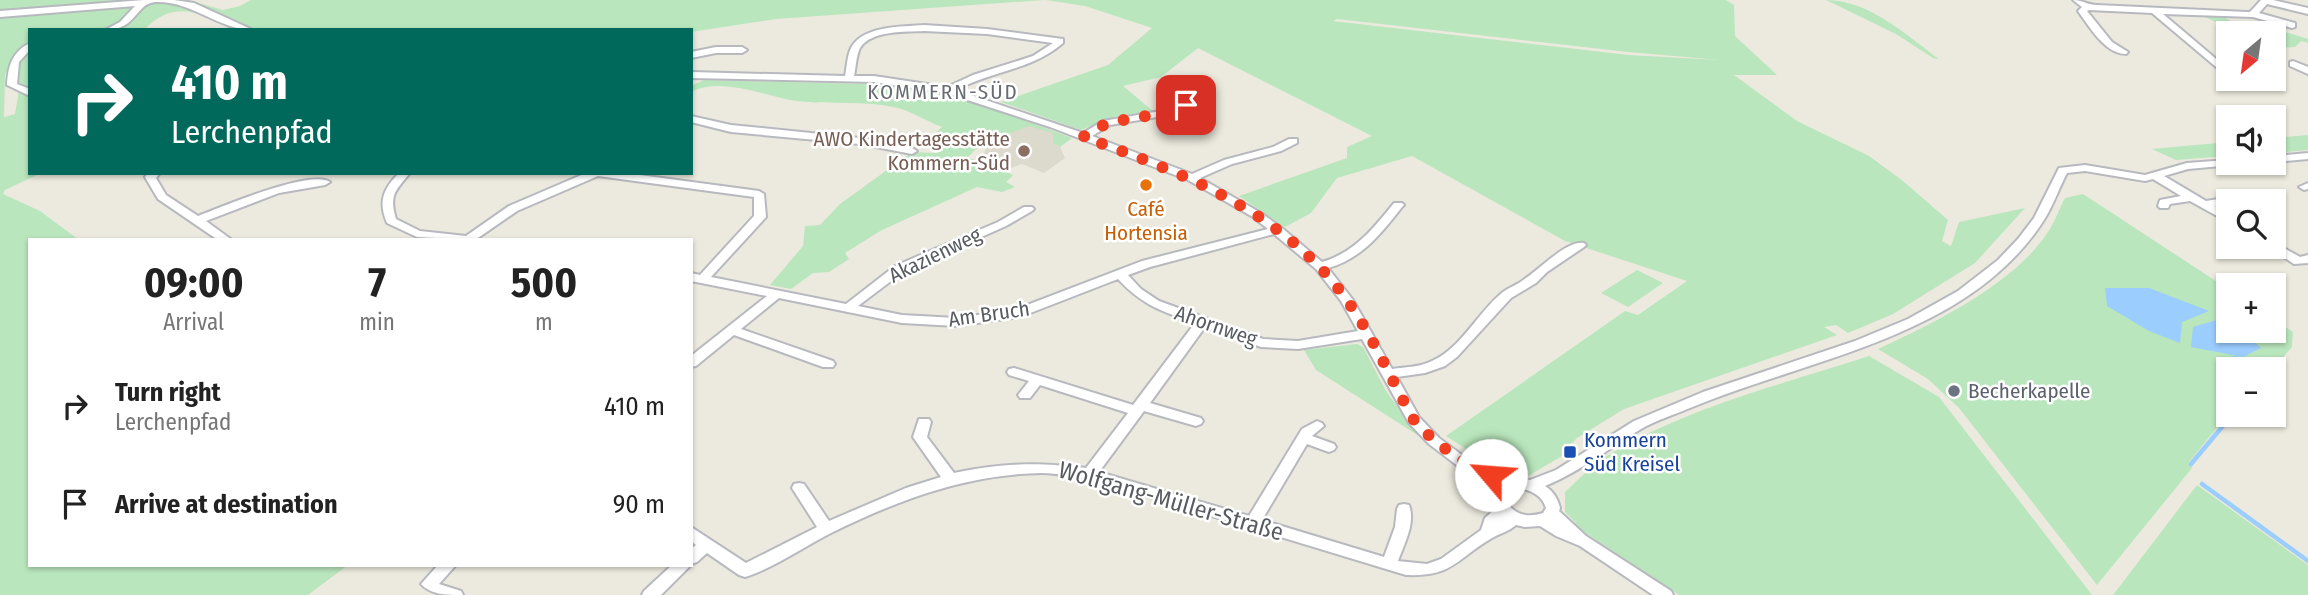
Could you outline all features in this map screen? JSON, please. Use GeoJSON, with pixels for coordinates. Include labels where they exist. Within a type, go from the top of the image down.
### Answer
{"type":"FeatureCollection","features":[{"type":"Feature","properties":{"kind":"street"},"geometry":{"type":"LineString","coordinates":[[0,14],[155,0],[191,5],[243,28]]}},
{"type":"Feature","properties":{"kind":"street"},"geometry":{"type":"LineString","coordinates":[[2077,0],[2087,6],[2253,14],[2292,25]]}},
{"type":"Feature","properties":{"kind":"street"},"geometry":{"type":"LineString","coordinates":[[2253,14],[2266,0],[2308,11]]}},
{"type":"Feature","properties":{"kind":"street"},"geometry":{"type":"LineString","coordinates":[[114,28],[123,24],[143,3]]}},
{"type":"Feature","properties":{"kind":"street"},"geometry":{"type":"LineString","coordinates":[[2087,6],[2082,11],[2109,44],[2123,52]]}},
{"type":"Feature","properties":{"kind":"street"},"geometry":{"type":"LineString","coordinates":[[2155,11],[2216,64]]}},
{"type":"Feature","properties":{"kind":"street"},"geometry":{"type":"LineString","coordinates":[[848,79],[854,50],[860,41],[877,34],[953,27],[1060,41],[1045,55],[969,78],[948,90]]}},
{"type":"Feature","properties":{"kind":"street"},"geometry":{"type":"LineString","coordinates":[[28,47],[18,54],[12,72],[12,85],[28,92]]}},
{"type":"Feature","properties":{"kind":"street"},"geometry":{"type":"LineString","coordinates":[[693,55],[716,50],[742,50]]}},
{"type":"Feature","properties":{"kind":"street"},"geometry":{"type":"LineString","coordinates":[[2293,64],[2308,71]]}},
{"type":"Feature","properties":{"kind":"street"},"geometry":{"type":"LineString","coordinates":[[697,75],[904,82],[948,90],[1192,178],[1257,215],[1320,266],[1347,300],[1414,420],[1426,434],[1505,487],[1532,485],[1561,474],[1639,424],[1708,395],[1860,344],[1912,322],[1962,294],[2002,263],[2022,241],[2039,219],[2062,171],[2085,168],[2121,176],[2156,176],[2187,166],[2216,164]]}},
{"type":"Feature","properties":{"kind":"street"},"geometry":{"type":"LineString","coordinates":[[1083,137],[1107,123],[1175,111],[1186,105]]}},
{"type":"Feature","properties":{"kind":"street"},"geometry":{"type":"LineString","coordinates":[[693,120],[715,127],[854,140],[912,151]]}},
{"type":"Feature","properties":{"kind":"street"},"geometry":{"type":"LineString","coordinates":[[1192,178],[1228,162],[1277,149],[1293,141]]}},
{"type":"Feature","properties":{"kind":"street"},"geometry":{"type":"LineString","coordinates":[[2286,158],[2308,156]]}},
{"type":"Feature","properties":{"kind":"street"},"geometry":{"type":"LineString","coordinates":[[2296,157],[2308,164]]}},
{"type":"Feature","properties":{"kind":"street"},"geometry":{"type":"LineString","coordinates":[[152,175],[150,177],[162,197],[223,238]]}},
{"type":"Feature","properties":{"kind":"street"},"geometry":{"type":"LineString","coordinates":[[403,175],[385,202],[391,221],[417,234],[451,238]]}},
{"type":"Feature","properties":{"kind":"street"},"geometry":{"type":"LineString","coordinates":[[471,238],[506,211],[592,175]]}},
{"type":"Feature","properties":{"kind":"street"},"geometry":{"type":"LineString","coordinates":[[612,175],[759,194],[760,217],[697,278]]}},
{"type":"Feature","properties":{"kind":"street"},"geometry":{"type":"LineString","coordinates":[[2156,176],[2216,212]]}},
{"type":"Feature","properties":{"kind":"street"},"geometry":{"type":"LineString","coordinates":[[197,220],[295,184],[325,182]]}},
{"type":"Feature","properties":{"kind":"street"},"geometry":{"type":"LineString","coordinates":[[2164,206],[2164,202],[2192,197]]}},
{"type":"Feature","properties":{"kind":"street"},"geometry":{"type":"LineString","coordinates":[[2204,205],[2216,203]]}},
{"type":"Feature","properties":{"kind":"street"},"geometry":{"type":"LineString","coordinates":[[1320,266],[1354,254],[1368,243],[1398,205]]}},
{"type":"Feature","properties":{"kind":"street","name":"Akazienweg"},"geometry":{"type":"LineString","coordinates":[[847,309],[899,269],[1002,224],[1028,209]]}},
{"type":"Feature","properties":{"kind":"street","name":"Am Bruch"},"geometry":{"type":"LineString","coordinates":[[697,278],[902,320],[957,322],[1016,314],[1045,305],[1119,274],[1278,230]]}},
{"type":"Feature","properties":{"kind":"street"},"geometry":{"type":"LineString","coordinates":[[1388,374],[1424,369],[1440,363],[1452,354],[1507,295],[1580,245]]}},
{"type":"Feature","properties":{"kind":"street"},"geometry":{"type":"LineString","coordinates":[[2286,252],[2305,262]]}},
{"type":"Feature","properties":{"kind":"street","name":"Ahornweg"},"geometry":{"type":"LineString","coordinates":[[1119,274],[1137,292],[1155,304],[1273,345],[1298,345],[1367,334]]}},
{"type":"Feature","properties":{"kind":"street"},"geometry":{"type":"LineString","coordinates":[[693,361],[775,295]]}},
{"type":"Feature","properties":{"kind":"street"},"geometry":{"type":"LineString","coordinates":[[1090,474],[1202,322]]}},
{"type":"Feature","properties":{"kind":"street"},"geometry":{"type":"LineString","coordinates":[[732,330],[828,364]]}},
{"type":"Feature","properties":{"kind":"street"},"geometry":{"type":"LineString","coordinates":[[1014,372],[1139,408],[1196,421]]}},
{"type":"Feature","properties":{"kind":"street"},"geometry":{"type":"LineString","coordinates":[[1026,395],[1038,379]]}},
{"type":"Feature","properties":{"kind":"street"},"geometry":{"type":"LineString","coordinates":[[924,422],[920,437],[950,479]]}},
{"type":"Feature","properties":{"kind":"street"},"geometry":{"type":"LineString","coordinates":[[1253,523],[1307,432],[1317,426]]}},
{"type":"Feature","properties":{"kind":"street"},"geometry":{"type":"LineString","coordinates":[[1304,438],[1329,447]]}},
{"type":"Feature","properties":{"kind":"street","name":"Wolfgang-Müller-Straße"},"geometry":{"type":"LineString","coordinates":[[745,571],[826,528],[950,479],[1011,467],[1048,467],[1090,474],[1390,565],[1427,570],[1447,563],[1488,533],[1502,529],[1508,514]]}},
{"type":"Feature","properties":{"kind":"street"},"geometry":{"type":"LineString","coordinates":[[1548,496],[1559,484],[1561,474]]}},
{"type":"Feature","properties":{"kind":"street"},"geometry":{"type":"LineString","coordinates":[[1505,487],[1498,499],[1508,514],[1529,522],[1547,517],[1553,508],[1548,496],[1532,485]]}},
{"type":"Feature","properties":{"kind":"street"},"geometry":{"type":"LineString","coordinates":[[799,488],[826,528]]}},
{"type":"Feature","properties":{"kind":"street"},"geometry":{"type":"LineString","coordinates":[[1390,565],[1403,527],[1404,509]]}},
{"type":"Feature","properties":{"kind":"street"},"geometry":{"type":"LineString","coordinates":[[1547,517],[1561,532],[1585,542],[1665,595]]}},
{"type":"Feature","properties":{"kind":"street"},"geometry":{"type":"LineString","coordinates":[[693,534],[745,571]]}},
{"type":"Feature","properties":{"kind":"street"},"geometry":{"type":"LineString","coordinates":[[693,556],[707,544]]}},
{"type":"Feature","properties":{"kind":"street"},"geometry":{"type":"LineString","coordinates":[[446,567],[429,584],[434,589],[455,595]]}},
{"type":"Feature","properties":{"kind":"street"},"geometry":{"type":"LineString","coordinates":[[650,595],[681,567]]}},
{"type":"Feature","properties":{"kind":"shaded area","name":"AWO Kindertagesstätte Kommern-Süd"},"geometry":{"type":"Polygon","coordinates":[[[1033,125],[1053,133],[1053,143],[1060,147],[1065,158],[1044,173],[1022,164],[1005,170],[980,163],[987,146],[1010,130],[1033,125]]]}},
{"type":"Feature","properties":{"kind":"green space"},"geometry":{"type":"Polygon","coordinates":[[[0,0],[188,0],[223,10],[251,0],[1044,0],[776,19],[693,32],[693,28],[226,28],[229,26],[206,16],[185,12],[165,15],[146,28],[28,28],[28,175],[37,175],[5,190],[3,194],[40,211],[76,238],[28,238],[28,567],[345,567],[308,595],[0,595],[0,0]],[[17,71],[6,72],[5,75],[4,117],[15,114],[19,90],[17,71]]]}},
{"type":"Feature","properties":{"kind":"green space"},"geometry":{"type":"Polygon","coordinates":[[[1046,0],[1726,0],[1734,5],[1735,36],[1777,75],[1734,75],[1797,121],[1869,156],[1903,181],[1948,220],[1942,241],[1951,246],[1959,222],[2025,208],[1975,263],[1893,314],[1848,333],[1836,325],[1824,327],[1837,335],[1624,409],[1577,438],[1565,450],[1567,453],[1528,476],[1499,470],[1446,436],[1625,311],[1638,315],[1687,281],[1565,241],[1412,156],[1337,178],[1311,213],[1285,227],[1239,196],[1347,158],[1347,147],[1372,136],[1198,48],[1161,77],[1123,86],[1153,111],[1116,116],[1081,130],[1001,102],[1108,65],[1152,28],[1085,6],[1046,0]],[[1337,19],[1333,21],[1629,55],[1720,60],[1337,19]]]}},
{"type":"Feature","properties":{"kind":"green space"},"geometry":{"type":"Polygon","coordinates":[[[1826,0],[1842,2],[1872,12],[1939,59],[1933,58],[1896,34],[1826,0]]]}},
{"type":"Feature","properties":{"kind":"green space"},"geometry":{"type":"Polygon","coordinates":[[[2204,16],[2225,17],[2231,21],[2216,21],[2204,16]]]}},
{"type":"Feature","properties":{"kind":"green space"},"geometry":{"type":"Polygon","coordinates":[[[2286,32],[2308,39],[2308,43],[2301,41],[2295,47],[2286,47],[2286,32]]]}},
{"type":"Feature","properties":{"kind":"green space"},"geometry":{"type":"Polygon","coordinates":[[[704,80],[901,85],[981,104],[1072,138],[1060,147],[1053,143],[1053,133],[1029,126],[1006,135],[989,133],[973,137],[970,141],[982,143],[967,158],[987,163],[1013,175],[1006,182],[1015,187],[1002,192],[977,187],[882,230],[845,253],[849,259],[829,272],[813,273],[791,289],[770,285],[803,246],[805,226],[820,225],[840,204],[912,152],[935,153],[944,150],[922,145],[942,127],[904,110],[885,106],[796,101],[729,86],[693,91],[693,85],[704,80]]]}},
{"type":"Feature","properties":{"kind":"green space"},"geometry":{"type":"Polygon","coordinates":[[[2308,135],[2308,150],[2286,152],[2286,137],[2308,135]]]}},
{"type":"Feature","properties":{"kind":"green space"},"geometry":{"type":"Polygon","coordinates":[[[2216,143],[2216,157],[2176,160],[2152,149],[2216,143]]]}},
{"type":"Feature","properties":{"kind":"green space"},"geometry":{"type":"Polygon","coordinates":[[[2083,194],[2216,281],[2216,343],[2286,343],[2286,327],[2293,332],[2292,347],[2283,357],[2216,357],[2217,427],[2189,462],[2192,468],[2097,585],[1959,408],[1928,379],[1878,349],[1971,301],[2015,269],[2050,228],[2065,198],[2083,194]]]}},
{"type":"Feature","properties":{"kind":"green space"},"geometry":{"type":"Polygon","coordinates":[[[1637,270],[1663,283],[1628,307],[1601,293],[1637,270]]]}},
{"type":"Feature","properties":{"kind":"green space"},"geometry":{"type":"Polygon","coordinates":[[[1357,344],[1363,347],[1386,391],[1419,436],[1316,370],[1304,350],[1357,344]]]}},
{"type":"Feature","properties":{"kind":"green space"},"geometry":{"type":"Polygon","coordinates":[[[1869,356],[1939,397],[2092,595],[1679,595],[1574,525],[1576,523],[1565,512],[1565,492],[1600,461],[1636,440],[1700,411],[1869,356]]]}},
{"type":"Feature","properties":{"kind":"green space"},"geometry":{"type":"Polygon","coordinates":[[[2197,485],[2308,565],[2308,595],[2113,595],[2197,485]]]}},
{"type":"Feature","properties":{"kind":"water"},"geometry":{"type":"Polygon","coordinates":[[[2105,288],[2149,288],[2209,311],[2182,322],[2180,343],[2149,331],[2107,306],[2105,288]]]}},
{"type":"Feature","properties":{"kind":"water"},"geometry":{"type":"Polygon","coordinates":[[[2216,320],[2216,343],[2255,343],[2261,348],[2243,357],[2191,347],[2193,327],[2216,320]]]}},
{"type":"Feature","properties":{"kind":"waterway"},"geometry":{"type":"LineString","coordinates":[[2191,464],[2222,427]]}},
{"type":"Feature","properties":{"kind":"waterway"},"geometry":{"type":"LineString","coordinates":[[2202,484],[2308,561]]}},
{"type":"Feature","properties":{"kind":"place","name":"AWO Kindertagesstätte Kommern-Süd"},"geometry":{"type":"Point","coordinates":[1024,151]}},
{"type":"Feature","properties":{"kind":"place","name":"Café Hortensia"},"geometry":{"type":"Point","coordinates":[1146,185]}},
{"type":"Feature","properties":{"kind":"place","name":"Becherkapelle"},"geometry":{"type":"Point","coordinates":[1954,391]}},
{"type":"Feature","properties":{"kind":"place","name":"Kommern Süd Kreisel"},"geometry":{"type":"Point","coordinates":[1570,452]}},
{"type":"Feature","properties":{"kind":"district","name":"KOMMERN-SÜD"},"geometry":{"type":"Point","coordinates":[943,92]}},
{"type":"Feature","properties":{"kind":"route"},"geometry":{"type":"LineString","coordinates":[[1186,105],[1175,111],[1107,123],[1083,137],[1192,178],[1278,230],[1320,266],[1347,300],[1414,420],[1426,434],[1473,468],[1491,475]]}}]}
